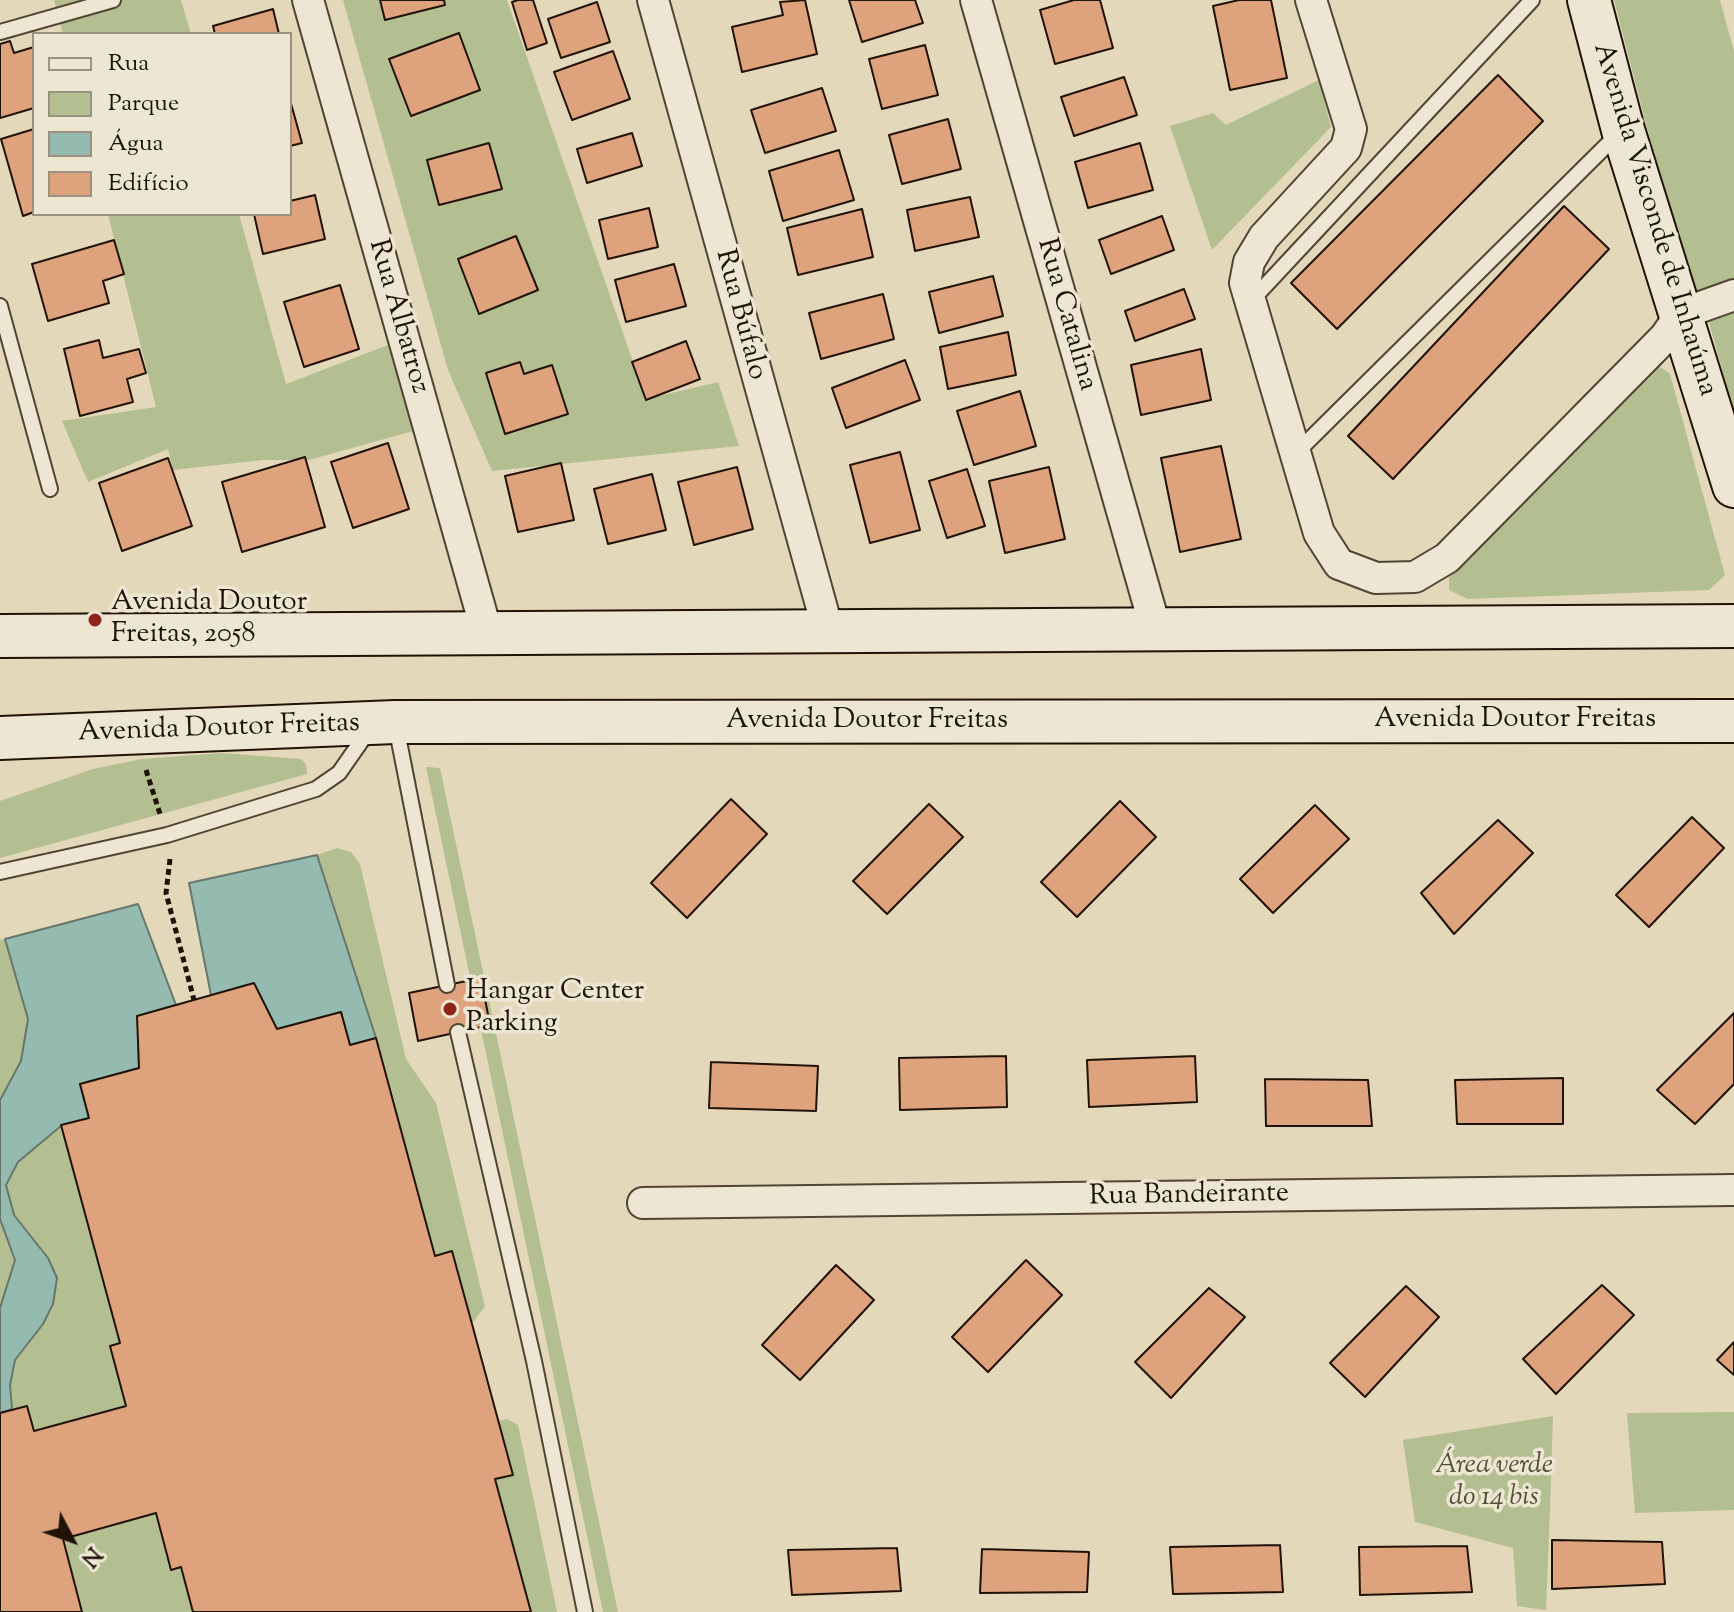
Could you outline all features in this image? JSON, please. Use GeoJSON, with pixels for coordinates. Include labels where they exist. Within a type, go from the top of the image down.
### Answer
{"type":"FeatureCollection","features":[{"type":"Feature","properties":{"kind":"main road","name":"Avenida Visconde de Inhaúma"},"geometry":{"type":"LineString","coordinates":[[1589,0],[1623,130],[1734,486]]}},
{"type":"Feature","properties":{"kind":"main road"},"geometry":{"type":"LineString","coordinates":[[0,636],[1734,626]]}},
{"type":"Feature","properties":{"kind":"main road","name":"Avenida Doutor Freitas"},"geometry":{"type":"LineString","coordinates":[[0,738],[384,723],[1734,721]]}},
{"type":"Feature","properties":{"kind":"street","name":"Rua Albatroz"},"geometry":{"type":"LineString","coordinates":[[308,0],[487,633]]}},
{"type":"Feature","properties":{"kind":"street","name":"Rua Búfalo"},"geometry":{"type":"LineString","coordinates":[[653,0],[828,630]]}},
{"type":"Feature","properties":{"kind":"street","name":"Rua Catalina"},"geometry":{"type":"LineString","coordinates":[[976,0],[1156,630]]}},
{"type":"Feature","properties":{"kind":"street"},"geometry":{"type":"LineString","coordinates":[[1311,0],[1351,129],[1346,148],[1257,249],[1249,262],[1245,283],[1319,533],[1339,564],[1376,578],[1415,577],[1447,558],[1665,337],[1681,314],[1734,295]]}},
{"type":"Feature","properties":{"kind":"street","name":"Rua Bandeirante"},"geometry":{"type":"LineString","coordinates":[[643,1203],[1734,1190]]}},
{"type":"Feature","properties":{"kind":"lane"},"geometry":{"type":"LineString","coordinates":[[0,32],[113,0]]}},
{"type":"Feature","properties":{"kind":"lane"},"geometry":{"type":"LineString","coordinates":[[1250,301],[1532,0]]}},
{"type":"Feature","properties":{"kind":"lane"},"geometry":{"type":"LineString","coordinates":[[1295,454],[1623,130]]}},
{"type":"Feature","properties":{"kind":"lane"},"geometry":{"type":"LineString","coordinates":[[0,306],[50,489]]}},
{"type":"Feature","properties":{"kind":"lane"},"geometry":{"type":"LineString","coordinates":[[0,872],[167,835],[316,789],[339,773],[384,723]]}},
{"type":"Feature","properties":{"kind":"lane"},"geometry":{"type":"LineString","coordinates":[[384,723],[447,985]]}},
{"type":"Feature","properties":{"kind":"lane"},"geometry":{"type":"LineString","coordinates":[[458,1032],[534,1361],[585,1612]]}},
{"type":"Feature","properties":{"kind":"path"},"geometry":{"type":"LineString","coordinates":[[142,759],[160,816]]}},
{"type":"Feature","properties":{"kind":"path"},"geometry":{"type":"LineString","coordinates":[[170,858],[166,893],[194,1000]]}},
{"type":"Feature","properties":{"kind":"green space"},"geometry":{"type":"Polygon","coordinates":[[[54,0],[181,0],[190,32],[62,32],[54,0]]]}},
{"type":"Feature","properties":{"kind":"green space"},"geometry":{"type":"Polygon","coordinates":[[[343,0],[507,0],[646,399],[718,382],[739,446],[492,471],[448,370],[343,0]]]}},
{"type":"Feature","properties":{"kind":"green space"},"geometry":{"type":"Polygon","coordinates":[[[1614,0],[1720,0],[1734,51],[1734,278],[1690,294],[1614,0]]]}},
{"type":"Feature","properties":{"kind":"green space"},"geometry":{"type":"Polygon","coordinates":[[[1319,80],[1331,127],[1212,250],[1170,126],[1213,113],[1226,125],[1319,80]]]}},
{"type":"Feature","properties":{"kind":"green space"},"geometry":{"type":"Polygon","coordinates":[[[108,216],[240,216],[286,384],[388,345],[413,431],[309,460],[263,460],[173,470],[168,449],[88,482],[62,421],[156,407],[108,216]]]}},
{"type":"Feature","properties":{"kind":"green space"},"geometry":{"type":"Polygon","coordinates":[[[1734,311],[1734,412],[1708,319],[1734,311]]]}},
{"type":"Feature","properties":{"kind":"green space"},"geometry":{"type":"Polygon","coordinates":[[[1656,364],[1670,374],[1725,575],[1709,590],[1468,599],[1449,590],[1449,569],[1656,364]]]}},
{"type":"Feature","properties":{"kind":"green space"},"geometry":{"type":"Polygon","coordinates":[[[222,753],[301,759],[306,764],[307,774],[0,858],[0,801],[93,769],[142,759],[222,753]]]}},
{"type":"Feature","properties":{"kind":"green space"},"geometry":{"type":"Polygon","coordinates":[[[426,767],[440,768],[618,1612],[603,1612],[426,767]]]}},
{"type":"Feature","properties":{"kind":"green space"},"geometry":{"type":"Polygon","coordinates":[[[337,848],[351,852],[360,864],[406,1059],[436,1103],[485,1306],[472,1324],[452,1252],[435,1256],[376,1038],[317,855],[337,848]]]}},
{"type":"Feature","properties":{"kind":"green space"},"geometry":{"type":"Polygon","coordinates":[[[5,939],[28,1019],[21,1061],[0,1100],[0,940],[5,939]]]}},
{"type":"Feature","properties":{"kind":"green space"},"geometry":{"type":"Polygon","coordinates":[[[61,1125],[120,1343],[111,1346],[126,1406],[34,1431],[27,1406],[12,1409],[10,1385],[15,1360],[43,1324],[53,1304],[30,1234],[14,1215],[6,1185],[18,1162],[61,1125]]]}},
{"type":"Feature","properties":{"kind":"green space"},"geometry":{"type":"Polygon","coordinates":[[[0,1219],[15,1260],[0,1308],[0,1219]]]}},
{"type":"Feature","properties":{"kind":"green space","name":"Área verde do 14 bis"},"geometry":{"type":"Polygon","coordinates":[[[1734,1412],[1734,1510],[1635,1513],[1627,1413],[1734,1412]]]}},
{"type":"Feature","properties":{"kind":"green space","name":"Área verde do 14 bis"},"geometry":{"type":"Polygon","coordinates":[[[1553,1416],[1546,1610],[1517,1606],[1513,1548],[1415,1522],[1403,1440],[1553,1416]]]}},
{"type":"Feature","properties":{"kind":"green space"},"geometry":{"type":"Polygon","coordinates":[[[507,1419],[518,1425],[557,1612],[531,1612],[495,1479],[512,1475],[498,1421],[507,1419]]]}},
{"type":"Feature","properties":{"kind":"green space"},"geometry":{"type":"Polygon","coordinates":[[[156,1513],[171,1569],[181,1567],[193,1612],[82,1612],[63,1539],[156,1513]]]}},
{"type":"Feature","properties":{"kind":"water"},"geometry":{"type":"Polygon","coordinates":[[[317,855],[376,1038],[350,1045],[341,1012],[277,1029],[211,995],[189,883],[317,855]]]}},
{"type":"Feature","properties":{"kind":"water"},"geometry":{"type":"Polygon","coordinates":[[[138,904],[176,1005],[138,1016],[139,1068],[80,1084],[89,1118],[61,1126],[18,1162],[6,1185],[14,1215],[48,1258],[57,1278],[53,1304],[43,1324],[15,1360],[10,1385],[12,1409],[0,1413],[0,1308],[15,1260],[0,1219],[0,1100],[21,1061],[28,1019],[5,939],[138,904]]]}},
{"type":"Feature","properties":{"kind":"building"},"geometry":{"type":"Polygon","coordinates":[[[380,0],[444,0],[445,5],[385,20],[380,0]]]}},
{"type":"Feature","properties":{"kind":"building"},"geometry":{"type":"Polygon","coordinates":[[[533,0],[547,43],[527,50],[512,2],[533,0]]]}},
{"type":"Feature","properties":{"kind":"building"},"geometry":{"type":"Polygon","coordinates":[[[805,0],[817,54],[742,72],[732,27],[783,15],[780,2],[805,0]]]}},
{"type":"Feature","properties":{"kind":"building"},"geometry":{"type":"Polygon","coordinates":[[[849,0],[915,0],[923,23],[862,42],[849,0]]]}},
{"type":"Feature","properties":{"kind":"building"},"geometry":{"type":"Polygon","coordinates":[[[1074,0],[1100,0],[1113,48],[1055,64],[1040,10],[1074,0]]]}},
{"type":"Feature","properties":{"kind":"building"},"geometry":{"type":"Polygon","coordinates":[[[1239,0],[1271,0],[1287,78],[1230,90],[1213,6],[1239,0]]]}},
{"type":"Feature","properties":{"kind":"building"},"geometry":{"type":"Polygon","coordinates":[[[597,2],[610,42],[561,58],[548,19],[597,2]]]}},
{"type":"Feature","properties":{"kind":"building"},"geometry":{"type":"Polygon","coordinates":[[[273,9],[279,32],[214,32],[213,26],[273,9]]]}},
{"type":"Feature","properties":{"kind":"building"},"geometry":{"type":"Polygon","coordinates":[[[459,33],[480,90],[411,116],[389,59],[459,33]]]}},
{"type":"Feature","properties":{"kind":"building"},"geometry":{"type":"Polygon","coordinates":[[[10,41],[14,53],[32,48],[32,109],[0,118],[0,44],[10,41]]]}},
{"type":"Feature","properties":{"kind":"building"},"geometry":{"type":"Polygon","coordinates":[[[925,45],[938,95],[882,109],[869,59],[925,45]]]}},
{"type":"Feature","properties":{"kind":"building"},"geometry":{"type":"Polygon","coordinates":[[[613,51],[630,99],[572,120],[554,72],[613,51]]]}},
{"type":"Feature","properties":{"kind":"building"},"geometry":{"type":"Polygon","coordinates":[[[1498,75],[1543,121],[1337,329],[1291,283],[1498,75]]]}},
{"type":"Feature","properties":{"kind":"building"},"geometry":{"type":"Polygon","coordinates":[[[1124,77],[1137,115],[1074,136],[1061,97],[1124,77]]]}},
{"type":"Feature","properties":{"kind":"building"},"geometry":{"type":"Polygon","coordinates":[[[822,88],[836,131],[765,153],[751,110],[822,88]]]}},
{"type":"Feature","properties":{"kind":"building"},"geometry":{"type":"Polygon","coordinates":[[[292,107],[302,143],[292,146],[292,107]]]}},
{"type":"Feature","properties":{"kind":"building"},"geometry":{"type":"Polygon","coordinates":[[[948,119],[961,169],[902,184],[889,135],[948,119]]]}},
{"type":"Feature","properties":{"kind":"building"},"geometry":{"type":"Polygon","coordinates":[[[32,130],[32,213],[23,216],[1,139],[32,130]]]}},
{"type":"Feature","properties":{"kind":"building"},"geometry":{"type":"Polygon","coordinates":[[[632,133],[642,166],[587,183],[577,149],[632,133]]]}},
{"type":"Feature","properties":{"kind":"building"},"geometry":{"type":"Polygon","coordinates":[[[489,143],[502,189],[439,205],[427,160],[489,143]]]}},
{"type":"Feature","properties":{"kind":"building"},"geometry":{"type":"Polygon","coordinates":[[[1140,143],[1153,190],[1088,208],[1075,162],[1140,143]]]}},
{"type":"Feature","properties":{"kind":"building"},"geometry":{"type":"Polygon","coordinates":[[[839,150],[854,200],[783,221],[769,171],[839,150]]]}},
{"type":"Feature","properties":{"kind":"building"},"geometry":{"type":"Polygon","coordinates":[[[315,195],[325,239],[263,254],[254,216],[292,216],[292,201],[315,195]]]}},
{"type":"Feature","properties":{"kind":"building"},"geometry":{"type":"Polygon","coordinates":[[[970,197],[979,237],[915,251],[907,210],[970,197]]]}},
{"type":"Feature","properties":{"kind":"building"},"geometry":{"type":"Polygon","coordinates":[[[1564,206],[1609,249],[1393,479],[1348,436],[1564,206]]]}},
{"type":"Feature","properties":{"kind":"building"},"geometry":{"type":"Polygon","coordinates":[[[649,208],[658,247],[608,259],[599,220],[649,208]]]}},
{"type":"Feature","properties":{"kind":"building"},"geometry":{"type":"Polygon","coordinates":[[[862,209],[873,257],[798,275],[787,228],[862,209]]]}},
{"type":"Feature","properties":{"kind":"building"},"geometry":{"type":"Polygon","coordinates":[[[1162,216],[1174,250],[1111,274],[1099,240],[1162,216]]]}},
{"type":"Feature","properties":{"kind":"building"},"geometry":{"type":"Polygon","coordinates":[[[516,236],[538,290],[479,314],[458,259],[516,236]]]}},
{"type":"Feature","properties":{"kind":"building"},"geometry":{"type":"Polygon","coordinates":[[[114,240],[124,274],[103,281],[109,303],[48,321],[32,264],[114,240]]]}},
{"type":"Feature","properties":{"kind":"building"},"geometry":{"type":"Polygon","coordinates":[[[674,264],[686,306],[626,322],[615,280],[674,264]]]}},
{"type":"Feature","properties":{"kind":"building"},"geometry":{"type":"Polygon","coordinates":[[[993,276],[1003,316],[939,333],[929,292],[993,276]]]}},
{"type":"Feature","properties":{"kind":"building"},"geometry":{"type":"Polygon","coordinates":[[[340,285],[359,349],[304,367],[284,302],[340,285]]]}},
{"type":"Feature","properties":{"kind":"building"},"geometry":{"type":"Polygon","coordinates":[[[1184,289],[1195,319],[1135,341],[1125,311],[1184,289]]]}},
{"type":"Feature","properties":{"kind":"building"},"geometry":{"type":"Polygon","coordinates":[[[883,294],[894,339],[821,359],[809,313],[883,294]]]}},
{"type":"Feature","properties":{"kind":"building"},"geometry":{"type":"Polygon","coordinates":[[[1008,332],[1016,375],[948,389],[940,347],[1008,332]]]}},
{"type":"Feature","properties":{"kind":"building"},"geometry":{"type":"Polygon","coordinates":[[[99,340],[103,358],[139,349],[146,373],[127,379],[133,402],[80,416],[64,349],[99,340]]]}},
{"type":"Feature","properties":{"kind":"building"},"geometry":{"type":"Polygon","coordinates":[[[686,341],[700,379],[646,400],[632,362],[686,341]]]}},
{"type":"Feature","properties":{"kind":"building"},"geometry":{"type":"Polygon","coordinates":[[[1201,349],[1211,400],[1141,415],[1131,365],[1201,349]]]}},
{"type":"Feature","properties":{"kind":"building"},"geometry":{"type":"Polygon","coordinates":[[[905,360],[920,400],[846,428],[832,388],[905,360]]]}},
{"type":"Feature","properties":{"kind":"building"},"geometry":{"type":"Polygon","coordinates":[[[520,362],[524,374],[552,365],[568,414],[505,434],[486,373],[520,362]]]}},
{"type":"Feature","properties":{"kind":"building"},"geometry":{"type":"Polygon","coordinates":[[[1020,391],[1036,446],[974,465],[957,411],[1020,391]]]}},
{"type":"Feature","properties":{"kind":"building"},"geometry":{"type":"Polygon","coordinates":[[[388,443],[409,509],[353,528],[331,462],[388,443]]]}},
{"type":"Feature","properties":{"kind":"building"},"geometry":{"type":"Polygon","coordinates":[[[1221,446],[1241,539],[1180,552],[1161,458],[1221,446]]]}},
{"type":"Feature","properties":{"kind":"building"},"geometry":{"type":"Polygon","coordinates":[[[900,452],[920,530],[870,543],[850,465],[900,452]]]}},
{"type":"Feature","properties":{"kind":"building"},"geometry":{"type":"Polygon","coordinates":[[[305,457],[325,527],[242,552],[222,482],[305,457]]]}},
{"type":"Feature","properties":{"kind":"building"},"geometry":{"type":"Polygon","coordinates":[[[168,458],[192,526],[122,551],[99,483],[168,458]]]}},
{"type":"Feature","properties":{"kind":"building"},"geometry":{"type":"Polygon","coordinates":[[[561,463],[574,520],[518,532],[505,476],[561,463]]]}},
{"type":"Feature","properties":{"kind":"building"},"geometry":{"type":"Polygon","coordinates":[[[737,467],[753,529],[694,545],[678,482],[737,467]]]}},
{"type":"Feature","properties":{"kind":"building"},"geometry":{"type":"Polygon","coordinates":[[[1049,467],[1065,539],[1005,553],[989,481],[1049,467]]]}},
{"type":"Feature","properties":{"kind":"building"},"geometry":{"type":"Polygon","coordinates":[[[967,469],[985,526],[947,538],[929,481],[967,469]]]}},
{"type":"Feature","properties":{"kind":"building"},"geometry":{"type":"Polygon","coordinates":[[[652,474],[666,530],[608,544],[594,489],[652,474]]]}},
{"type":"Feature","properties":{"kind":"building"},"geometry":{"type":"Polygon","coordinates":[[[731,799],[767,834],[687,918],[651,883],[731,799]]]}},
{"type":"Feature","properties":{"kind":"building"},"geometry":{"type":"Polygon","coordinates":[[[1120,801],[1156,837],[1077,917],[1041,882],[1120,801]]]}},
{"type":"Feature","properties":{"kind":"building"},"geometry":{"type":"Polygon","coordinates":[[[929,804],[963,837],[887,914],[853,881],[929,804]]]}},
{"type":"Feature","properties":{"kind":"building"},"geometry":{"type":"Polygon","coordinates":[[[1315,805],[1349,839],[1273,913],[1240,879],[1315,805]]]}},
{"type":"Feature","properties":{"kind":"building"},"geometry":{"type":"Polygon","coordinates":[[[1692,817],[1724,848],[1649,927],[1616,895],[1692,817]]]}},
{"type":"Feature","properties":{"kind":"building"},"geometry":{"type":"Polygon","coordinates":[[[1498,820],[1533,853],[1454,934],[1421,893],[1498,820]]]}},
{"type":"Feature","properties":{"kind":"building","name":"Hangar Center Parking"},"geometry":{"type":"Polygon","coordinates":[[[481,978],[490,1025],[418,1041],[409,993],[481,978]]]}},
{"type":"Feature","properties":{"kind":"building"},"geometry":{"type":"Polygon","coordinates":[[[254,983],[277,1029],[341,1012],[350,1045],[376,1038],[435,1256],[452,1251],[513,1475],[495,1479],[531,1612],[193,1612],[181,1567],[171,1570],[156,1513],[63,1539],[82,1612],[0,1612],[0,1413],[27,1406],[34,1431],[126,1406],[110,1346],[120,1343],[61,1125],[89,1118],[80,1084],[139,1068],[137,1016],[254,983]]]}},
{"type":"Feature","properties":{"kind":"building"},"geometry":{"type":"Polygon","coordinates":[[[1734,1013],[1734,1084],[1695,1124],[1657,1090],[1734,1013]]]}},
{"type":"Feature","properties":{"kind":"building"},"geometry":{"type":"Polygon","coordinates":[[[1006,1056],[1007,1107],[900,1110],[899,1058],[1006,1056]]]}},
{"type":"Feature","properties":{"kind":"building"},"geometry":{"type":"Polygon","coordinates":[[[1195,1056],[1197,1102],[1089,1107],[1087,1060],[1195,1056]]]}},
{"type":"Feature","properties":{"kind":"building"},"geometry":{"type":"Polygon","coordinates":[[[711,1062],[818,1066],[816,1111],[709,1108],[711,1062]]]}},
{"type":"Feature","properties":{"kind":"building"},"geometry":{"type":"Polygon","coordinates":[[[1563,1078],[1563,1124],[1457,1124],[1455,1080],[1563,1078]]]}},
{"type":"Feature","properties":{"kind":"building"},"geometry":{"type":"Polygon","coordinates":[[[1265,1079],[1368,1080],[1372,1126],[1266,1126],[1265,1079]]]}},
{"type":"Feature","properties":{"kind":"building"},"geometry":{"type":"Polygon","coordinates":[[[1026,1260],[1062,1295],[988,1372],[952,1337],[1026,1260]]]}},
{"type":"Feature","properties":{"kind":"building"},"geometry":{"type":"Polygon","coordinates":[[[836,1265],[874,1300],[800,1380],[762,1345],[836,1265]]]}},
{"type":"Feature","properties":{"kind":"building"},"geometry":{"type":"Polygon","coordinates":[[[1602,1285],[1634,1315],[1556,1394],[1523,1359],[1602,1285]]]}},
{"type":"Feature","properties":{"kind":"building"},"geometry":{"type":"Polygon","coordinates":[[[1406,1286],[1439,1317],[1365,1397],[1330,1363],[1406,1286]]]}},
{"type":"Feature","properties":{"kind":"building"},"geometry":{"type":"Polygon","coordinates":[[[1209,1288],[1245,1317],[1171,1398],[1135,1362],[1209,1288]]]}},
{"type":"Feature","properties":{"kind":"building"},"geometry":{"type":"Polygon","coordinates":[[[1734,1342],[1734,1375],[1717,1360],[1734,1342]]]}},
{"type":"Feature","properties":{"kind":"building"},"geometry":{"type":"Polygon","coordinates":[[[1552,1540],[1662,1542],[1665,1584],[1552,1589],[1552,1540]]]}},
{"type":"Feature","properties":{"kind":"building"},"geometry":{"type":"Polygon","coordinates":[[[1280,1545],[1283,1592],[1173,1594],[1170,1547],[1280,1545]]]}},
{"type":"Feature","properties":{"kind":"building"},"geometry":{"type":"Polygon","coordinates":[[[1467,1546],[1472,1592],[1360,1595],[1359,1547],[1467,1546]]]}},
{"type":"Feature","properties":{"kind":"building"},"geometry":{"type":"Polygon","coordinates":[[[897,1548],[901,1591],[792,1595],[788,1550],[897,1548]]]}},
{"type":"Feature","properties":{"kind":"building"},"geometry":{"type":"Polygon","coordinates":[[[982,1549],[1089,1552],[1087,1592],[980,1593],[982,1549]]]}},
{"type":"Feature","properties":{"kind":"place","name":"Avenida Doutor Freitas, 2058"},"geometry":{"type":"Point","coordinates":[95,620]}},
{"type":"Feature","properties":{"kind":"place","name":"Hangar Center Parking"},"geometry":{"type":"Point","coordinates":[450,1009]}}]}
